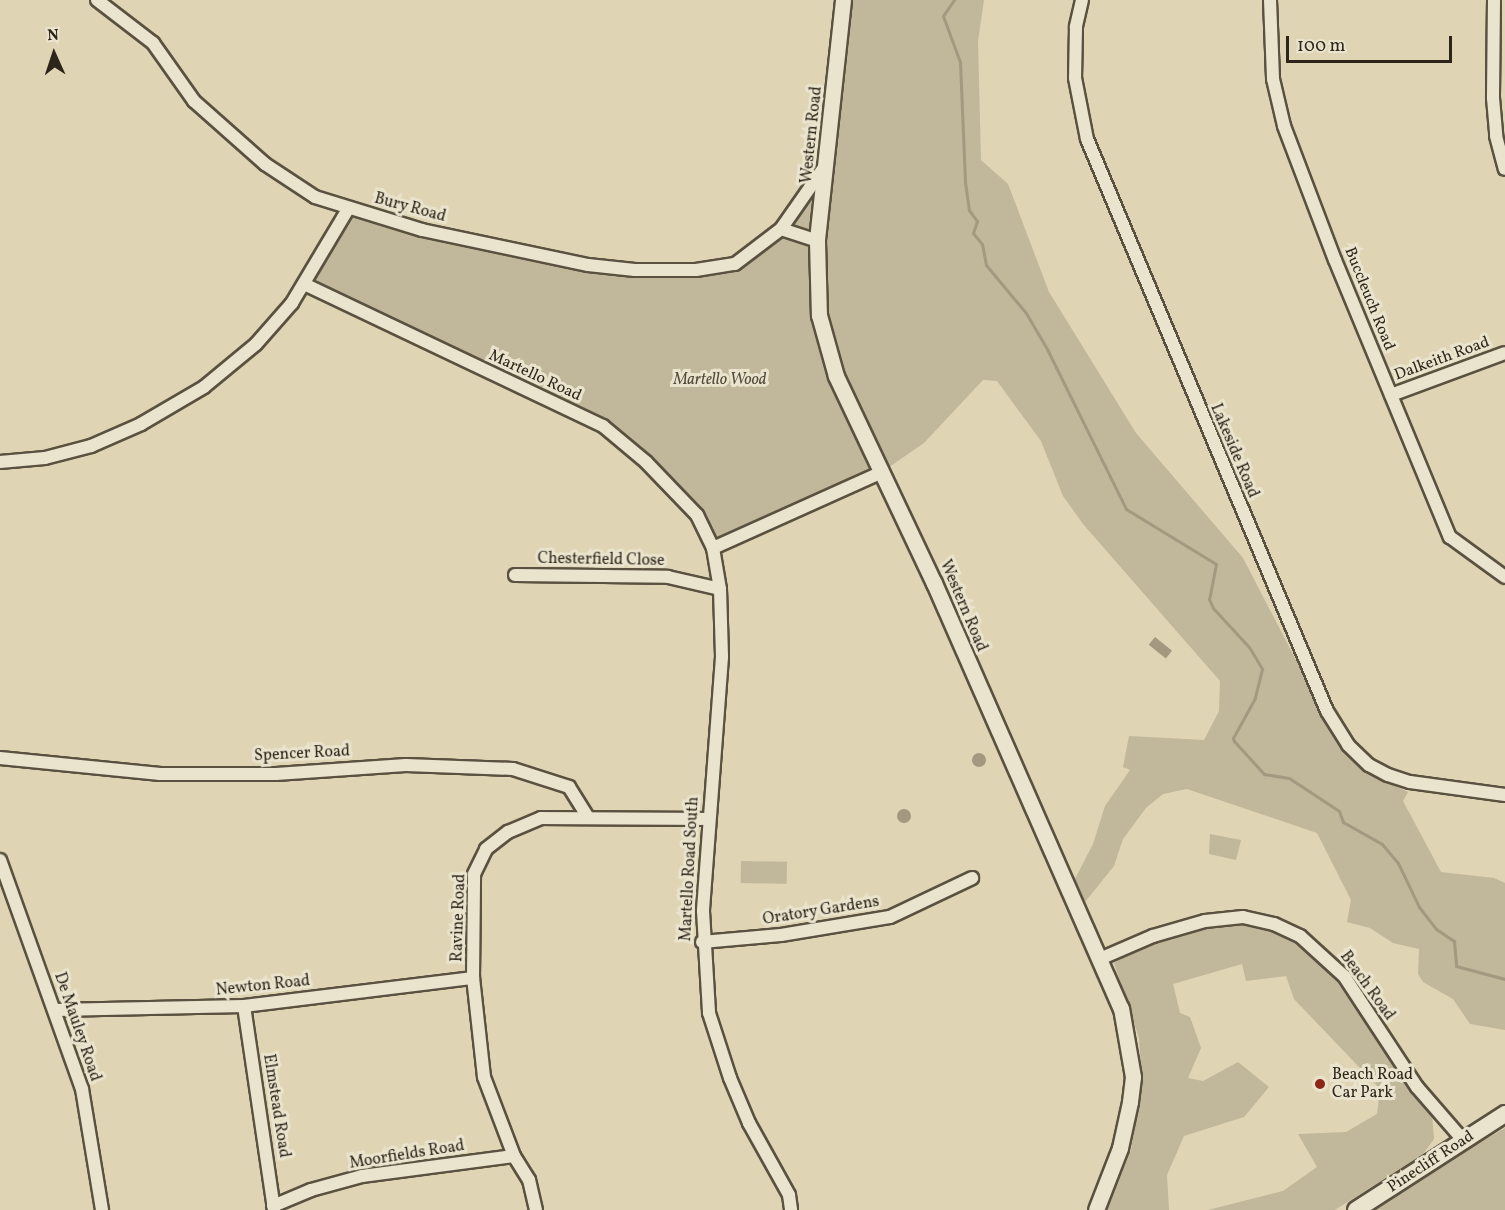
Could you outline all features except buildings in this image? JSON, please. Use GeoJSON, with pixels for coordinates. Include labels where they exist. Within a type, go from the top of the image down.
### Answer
{"type":"FeatureCollection","features":[{"type":"Feature","properties":{"kind":"main road","name":"Pinecliff Road"},"geometry":{"type":"LineString","coordinates":[[1356,1210],[1505,1114]]}},
{"type":"Feature","properties":{"kind":"street","name":"Bury Road"},"geometry":{"type":"LineString","coordinates":[[97,0],[153,43],[194,101],[232,138],[315,197],[348,209],[477,242],[588,265],[634,270],[696,270],[735,264],[781,229],[828,163]]}},
{"type":"Feature","properties":{"kind":"street","name":"Western Road"},"geometry":{"type":"LineString","coordinates":[[843,0],[828,163],[817,241],[819,315],[836,376],[882,471],[1102,958],[1121,1008],[1133,1077],[1127,1125],[1096,1210]]}},
{"type":"Feature","properties":{"kind":"street","name":"Lakeside Road"},"geometry":{"type":"LineString","coordinates":[[1082,0],[1076,27],[1075,78],[1087,139],[1326,711],[1348,745],[1369,765],[1388,775],[1410,782],[1505,795]]}},
{"type":"Feature","properties":{"kind":"street","name":"Buccleuch Road"},"geometry":{"type":"LineString","coordinates":[[1270,0],[1273,79],[1284,126],[1391,395],[1450,537],[1505,577]]}},
{"type":"Feature","properties":{"kind":"street"},"geometry":{"type":"LineString","coordinates":[[1494,0],[1494,107],[1505,169]]}},
{"type":"Feature","properties":{"kind":"street"},"geometry":{"type":"LineString","coordinates":[[0,462],[45,458],[91,446],[141,424],[204,387],[256,344],[292,303],[348,209]]}},
{"type":"Feature","properties":{"kind":"street"},"geometry":{"type":"LineString","coordinates":[[781,229],[817,241]]}},
{"type":"Feature","properties":{"kind":"street","name":"Martello Road"},"geometry":{"type":"LineString","coordinates":[[304,284],[603,426],[679,494],[697,515],[713,548],[720,589],[722,657]]}},
{"type":"Feature","properties":{"kind":"street","name":"Dalkeith Road"},"geometry":{"type":"LineString","coordinates":[[1391,395],[1505,353]]}},
{"type":"Feature","properties":{"kind":"street"},"geometry":{"type":"LineString","coordinates":[[713,548],[882,471]]}},
{"type":"Feature","properties":{"kind":"street","name":"Chesterfield Close"},"geometry":{"type":"LineString","coordinates":[[515,575],[668,577],[720,589]]}},
{"type":"Feature","properties":{"kind":"street","name":"Martello Road South"},"geometry":{"type":"LineString","coordinates":[[722,657],[702,942],[709,1013],[717,1044],[749,1123],[789,1195],[791,1210]]}},
{"type":"Feature","properties":{"kind":"street","name":"Spencer Road"},"geometry":{"type":"LineString","coordinates":[[0,758],[160,774],[276,774],[406,765],[513,769],[569,787],[587,816]]}},
{"type":"Feature","properties":{"kind":"street","name":"Ravine Road"},"geometry":{"type":"LineString","coordinates":[[536,1210],[529,1180],[514,1156],[484,1077],[473,978],[474,874],[486,849],[508,832],[541,818],[587,816],[709,819]]}},
{"type":"Feature","properties":{"kind":"street","name":"De Mauley Road"},"geometry":{"type":"LineString","coordinates":[[0,860],[56,1010],[82,1089],[102,1210]]}},
{"type":"Feature","properties":{"kind":"street","name":"Oratory Gardens"},"geometry":{"type":"LineString","coordinates":[[702,942],[782,935],[890,917],[972,878]]}},
{"type":"Feature","properties":{"kind":"street","name":"Beach Road"},"geometry":{"type":"LineString","coordinates":[[1102,958],[1153,936],[1205,921],[1243,917],[1275,924],[1300,936],[1344,976],[1417,1087],[1463,1140]]}},
{"type":"Feature","properties":{"kind":"street","name":"Newton Road"},"geometry":{"type":"LineString","coordinates":[[56,1010],[244,1006],[473,978]]}},
{"type":"Feature","properties":{"kind":"street","name":"Elmstead Road"},"geometry":{"type":"LineString","coordinates":[[244,1006],[274,1208]]}},
{"type":"Feature","properties":{"kind":"street","name":"Moorfields Road"},"geometry":{"type":"LineString","coordinates":[[274,1208],[311,1190],[362,1176],[514,1156]]}},
{"type":"Feature","properties":{"kind":"green space","name":"Martello Wood"},"geometry":{"type":"Polygon","coordinates":[[[843,0],[984,0],[978,41],[981,160],[1008,184],[1049,292],[1136,433],[1243,558],[1342,749],[1367,773],[1408,792],[1403,801],[1441,872],[1494,878],[1505,883],[1505,1030],[1470,1024],[1453,999],[1423,982],[1418,974],[1419,949],[1393,943],[1370,928],[1347,922],[1351,900],[1317,833],[1187,789],[1163,794],[1146,808],[1123,839],[1114,866],[1085,902],[1075,879],[1093,844],[1105,806],[1130,770],[1123,767],[1129,736],[1204,740],[1219,711],[1220,681],[1083,524],[1063,496],[1041,441],[997,381],[983,380],[924,443],[882,472],[713,548],[697,515],[603,426],[304,284],[348,209],[588,265],[735,264],[781,229],[828,163],[843,0]]]}},
{"type":"Feature","properties":{"kind":"green space"},"geometry":{"type":"Polygon","coordinates":[[[1210,834],[1241,840],[1236,860],[1209,854],[1210,834]]]}},
{"type":"Feature","properties":{"kind":"green space"},"geometry":{"type":"Polygon","coordinates":[[[741,861],[787,862],[787,884],[741,883],[741,861]]]}},
{"type":"Feature","properties":{"kind":"green space"},"geometry":{"type":"Polygon","coordinates":[[[1247,923],[1278,932],[1325,965],[1432,1115],[1434,1139],[1423,1154],[1335,1210],[1208,1210],[1283,1191],[1317,1167],[1298,1134],[1346,1132],[1377,1114],[1380,1089],[1294,999],[1286,976],[1246,981],[1242,964],[1173,984],[1180,1013],[1190,1017],[1201,1048],[1188,1078],[1203,1081],[1238,1062],[1269,1087],[1244,1117],[1184,1136],[1167,1175],[1169,1210],[1107,1210],[1131,1150],[1142,1083],[1139,1038],[1114,963],[1142,946],[1165,939],[1207,927],[1247,923]]]}},
{"type":"Feature","properties":{"kind":"green space"},"geometry":{"type":"Polygon","coordinates":[[[1505,1128],[1505,1210],[1371,1210],[1467,1150],[1505,1128]]]}},
{"type":"Feature","properties":{"kind":"shaded area"},"geometry":{"type":"Polygon","coordinates":[[[1155,637],[1172,651],[1166,659],[1149,645],[1155,637]]]}},
{"type":"Feature","properties":{"kind":"shaded area"},"geometry":{"type":"Polygon","coordinates":[[[979,753],[984,755],[986,760],[984,765],[979,767],[974,765],[972,760],[974,755],[979,753]]]}},
{"type":"Feature","properties":{"kind":"shaded area"},"geometry":{"type":"Polygon","coordinates":[[[904,809],[909,811],[911,816],[909,821],[904,823],[899,821],[897,816],[899,811],[904,809]]]}},
{"type":"Feature","properties":{"kind":"waterway"},"geometry":{"type":"LineString","coordinates":[[954,0],[943,16],[960,62],[965,182],[969,210],[977,221],[973,233],[982,244],[986,265],[1026,313],[1047,349],[1126,509],[1216,564],[1209,599],[1213,608],[1249,647],[1262,669],[1255,698],[1233,738],[1234,741],[1264,774],[1289,778],[1339,811],[1343,822],[1382,844],[1398,863],[1419,907],[1436,929],[1454,941],[1456,966],[1505,979]]}},
{"type":"Feature","properties":{"kind":"place","name":"Beach Road Car Park"},"geometry":{"type":"Point","coordinates":[1320,1084]}}]}
